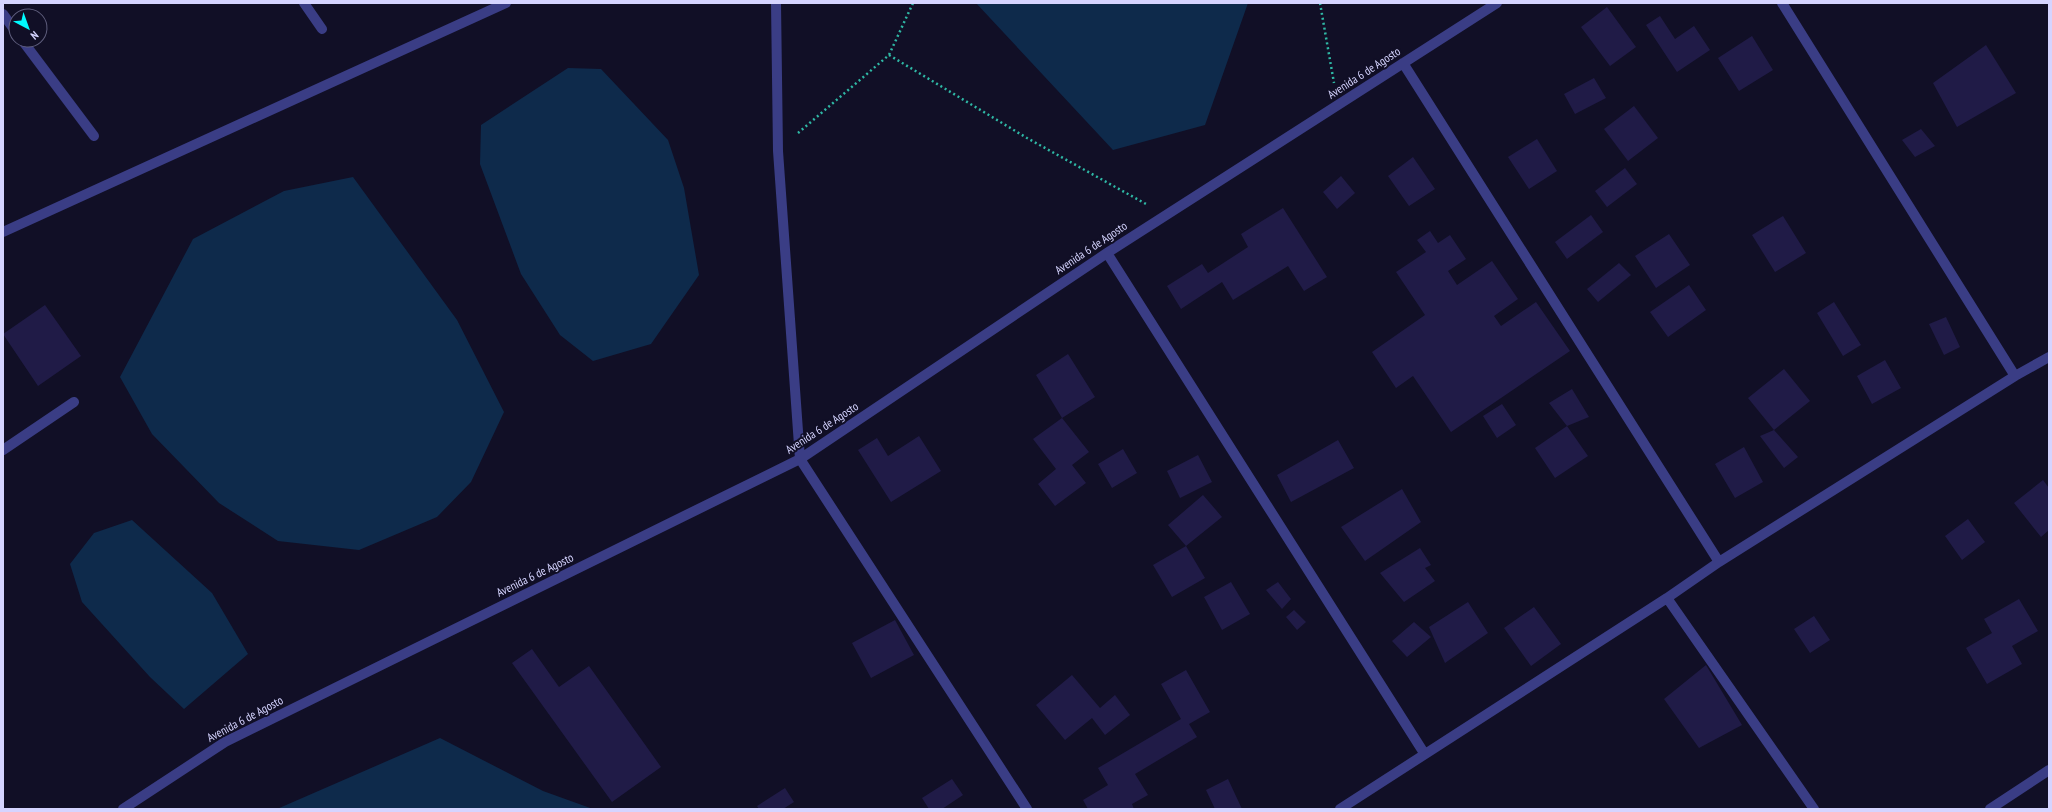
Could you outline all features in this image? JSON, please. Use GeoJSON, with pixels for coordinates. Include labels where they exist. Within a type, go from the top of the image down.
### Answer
{"type":"FeatureCollection","features":[{"type":"Feature","properties":{"kind":"street"},"geometry":{"type":"LineString","coordinates":[[304,3],[322,29]]}},
{"type":"Feature","properties":{"kind":"street"},"geometry":{"type":"LineString","coordinates":[[3,232],[506,3]]}},
{"type":"Feature","properties":{"kind":"street"},"geometry":{"type":"LineString","coordinates":[[776,3],[778,151],[800,459],[1027,809]]}},
{"type":"Feature","properties":{"kind":"street","name":"Avenida 6 de Agosto"},"geometry":{"type":"LineString","coordinates":[[124,809],[225,742],[800,459],[1166,214],[1497,3]]}},
{"type":"Feature","properties":{"kind":"street"},"geometry":{"type":"LineString","coordinates":[[1782,3],[2015,376]]}},
{"type":"Feature","properties":{"kind":"street"},"geometry":{"type":"LineString","coordinates":[[28,48],[94,136]]}},
{"type":"Feature","properties":{"kind":"street"},"geometry":{"type":"LineString","coordinates":[[1403,63],[1719,562]]}},
{"type":"Feature","properties":{"kind":"street"},"geometry":{"type":"LineString","coordinates":[[1107,253],[1424,753]]}},
{"type":"Feature","properties":{"kind":"street"},"geometry":{"type":"LineString","coordinates":[[1340,809],[1424,753],[1667,598],[1719,562],[2015,376],[2049,357]]}},
{"type":"Feature","properties":{"kind":"street"},"geometry":{"type":"LineString","coordinates":[[3,450],[74,402]]}},
{"type":"Feature","properties":{"kind":"street"},"geometry":{"type":"LineString","coordinates":[[1667,598],[1814,809]]}},
{"type":"Feature","properties":{"kind":"street"},"geometry":{"type":"LineString","coordinates":[[1990,809],[2049,770]]}},
{"type":"Feature","properties":{"kind":"path"},"geometry":{"type":"LineString","coordinates":[[778,151],[889,55],[913,3]]}},
{"type":"Feature","properties":{"kind":"path"},"geometry":{"type":"LineString","coordinates":[[1320,3],[1338,105]]}},
{"type":"Feature","properties":{"kind":"path"},"geometry":{"type":"LineString","coordinates":[[889,55],[1027,138],[1166,214]]}},
{"type":"Feature","properties":{"kind":"water"},"geometry":{"type":"Polygon","coordinates":[[[976,3],[1248,3],[1205,125],[1113,150],[976,3]]]}},
{"type":"Feature","properties":{"kind":"water"},"geometry":{"type":"Polygon","coordinates":[[[568,68],[601,69],[668,140],[684,188],[699,275],[651,344],[593,361],[560,335],[521,274],[480,164],[481,125],[568,68]]]}},
{"type":"Feature","properties":{"kind":"water"},"geometry":{"type":"Polygon","coordinates":[[[353,177],[457,320],[504,412],[471,482],[437,517],[359,550],[278,541],[219,503],[152,434],[120,377],[193,239],[284,191],[353,177]]]}},
{"type":"Feature","properties":{"kind":"water"},"geometry":{"type":"Polygon","coordinates":[[[132,520],[212,593],[248,654],[184,709],[150,677],[82,602],[70,564],[94,533],[132,520]]]}},
{"type":"Feature","properties":{"kind":"water"},"geometry":{"type":"Polygon","coordinates":[[[440,738],[543,791],[593,809],[277,809],[440,738]]]}},
{"type":"Feature","properties":{"kind":"building"},"geometry":{"type":"Polygon","coordinates":[[[1607,7],[1636,47],[1610,66],[1581,27],[1607,7]]]}},
{"type":"Feature","properties":{"kind":"building"},"geometry":{"type":"Polygon","coordinates":[[[1660,16],[1675,39],[1694,26],[1710,50],[1677,72],[1646,25],[1660,16]]]}},
{"type":"Feature","properties":{"kind":"building"},"geometry":{"type":"Polygon","coordinates":[[[1752,36],[1773,70],[1739,91],[1718,58],[1752,36]]]}},
{"type":"Feature","properties":{"kind":"building"},"geometry":{"type":"Polygon","coordinates":[[[1986,45],[2016,93],[1957,127],[1933,83],[1986,45]]]}},
{"type":"Feature","properties":{"kind":"building"},"geometry":{"type":"Polygon","coordinates":[[[1594,78],[1606,98],[1575,114],[1564,94],[1594,78]]]}},
{"type":"Feature","properties":{"kind":"building"},"geometry":{"type":"Polygon","coordinates":[[[1634,106],[1658,138],[1628,161],[1604,129],[1634,106]]]}},
{"type":"Feature","properties":{"kind":"building"},"geometry":{"type":"Polygon","coordinates":[[[1921,129],[1935,146],[1915,157],[1902,140],[1921,129]]]}},
{"type":"Feature","properties":{"kind":"building"},"geometry":{"type":"Polygon","coordinates":[[[1537,139],[1557,171],[1529,189],[1508,157],[1537,139]]]}},
{"type":"Feature","properties":{"kind":"building"},"geometry":{"type":"Polygon","coordinates":[[[1413,157],[1435,189],[1409,206],[1388,176],[1413,157]]]}},
{"type":"Feature","properties":{"kind":"building"},"geometry":{"type":"Polygon","coordinates":[[[1625,168],[1637,184],[1607,207],[1595,191],[1625,168]]]}},
{"type":"Feature","properties":{"kind":"building"},"geometry":{"type":"Polygon","coordinates":[[[1341,176],[1355,193],[1337,209],[1323,192],[1341,176]]]}},
{"type":"Feature","properties":{"kind":"building"},"geometry":{"type":"Polygon","coordinates":[[[1283,208],[1327,277],[1304,291],[1288,266],[1233,300],[1222,282],[1181,309],[1167,286],[1202,264],[1208,273],[1248,247],[1241,234],[1283,208]]]}},
{"type":"Feature","properties":{"kind":"building"},"geometry":{"type":"Polygon","coordinates":[[[1591,215],[1603,232],[1567,259],[1555,242],[1591,215]]]}},
{"type":"Feature","properties":{"kind":"building"},"geometry":{"type":"Polygon","coordinates":[[[1783,216],[1806,253],[1775,272],[1752,235],[1783,216]]]}},
{"type":"Feature","properties":{"kind":"building"},"geometry":{"type":"Polygon","coordinates":[[[1430,231],[1438,243],[1450,235],[1466,259],[1448,271],[1457,285],[1492,261],[1518,299],[1494,316],[1501,326],[1536,302],[1570,351],[1451,432],[1413,376],[1396,388],[1372,352],[1425,315],[1396,272],[1426,252],[1417,240],[1430,231]]]}},
{"type":"Feature","properties":{"kind":"building"},"geometry":{"type":"Polygon","coordinates":[[[1669,234],[1690,265],[1656,288],[1635,256],[1669,234]]]}},
{"type":"Feature","properties":{"kind":"building"},"geometry":{"type":"Polygon","coordinates":[[[1619,263],[1631,275],[1598,302],[1587,289],[1619,263]]]}},
{"type":"Feature","properties":{"kind":"building"},"geometry":{"type":"Polygon","coordinates":[[[1689,285],[1706,310],[1668,337],[1650,312],[1689,285]]]}},
{"type":"Feature","properties":{"kind":"building"},"geometry":{"type":"Polygon","coordinates":[[[1834,302],[1861,345],[1843,356],[1817,313],[1834,302]]]}},
{"type":"Feature","properties":{"kind":"building"},"geometry":{"type":"Polygon","coordinates":[[[45,305],[81,356],[38,386],[3,334],[45,305]]]}},
{"type":"Feature","properties":{"kind":"building"},"geometry":{"type":"Polygon","coordinates":[[[1946,317],[1960,347],[1944,355],[1929,324],[1946,317]]]}},
{"type":"Feature","properties":{"kind":"building"},"geometry":{"type":"Polygon","coordinates":[[[1068,354],[1095,397],[1062,418],[1036,375],[1068,354]]]}},
{"type":"Feature","properties":{"kind":"building"},"geometry":{"type":"Polygon","coordinates":[[[1885,360],[1901,388],[1872,404],[1857,376],[1885,360]]]}},
{"type":"Feature","properties":{"kind":"building"},"geometry":{"type":"Polygon","coordinates":[[[1784,369],[1810,401],[1774,430],[1748,398],[1784,369]]]}},
{"type":"Feature","properties":{"kind":"building"},"geometry":{"type":"Polygon","coordinates":[[[1572,389],[1589,417],[1567,426],[1549,403],[1572,389]]]}},
{"type":"Feature","properties":{"kind":"building"},"geometry":{"type":"Polygon","coordinates":[[[1502,404],[1516,425],[1497,438],[1483,416],[1502,404]]]}},
{"type":"Feature","properties":{"kind":"building"},"geometry":{"type":"Polygon","coordinates":[[[1062,418],[1089,452],[1072,465],[1086,483],[1055,506],[1038,484],[1056,469],[1033,439],[1062,418]]]}},
{"type":"Feature","properties":{"kind":"building"},"geometry":{"type":"Polygon","coordinates":[[[1567,426],[1588,456],[1555,478],[1535,448],[1567,426]]]}},
{"type":"Feature","properties":{"kind":"building"},"geometry":{"type":"Polygon","coordinates":[[[1774,430],[1798,457],[1784,468],[1760,436],[1774,430]]]}},
{"type":"Feature","properties":{"kind":"building"},"geometry":{"type":"Polygon","coordinates":[[[919,436],[941,471],[891,502],[858,450],[877,438],[888,456],[919,436]]]}},
{"type":"Feature","properties":{"kind":"building"},"geometry":{"type":"Polygon","coordinates":[[[1338,440],[1354,468],[1291,502],[1277,475],[1338,440]]]}},
{"type":"Feature","properties":{"kind":"building"},"geometry":{"type":"Polygon","coordinates":[[[1744,447],[1763,482],[1735,498],[1715,464],[1744,447]]]}},
{"type":"Feature","properties":{"kind":"building"},"geometry":{"type":"Polygon","coordinates":[[[1123,449],[1137,473],[1112,488],[1098,464],[1123,449]]]}},
{"type":"Feature","properties":{"kind":"building"},"geometry":{"type":"Polygon","coordinates":[[[1198,455],[1212,482],[1180,498],[1167,471],[1198,455]]]}},
{"type":"Feature","properties":{"kind":"building"},"geometry":{"type":"Polygon","coordinates":[[[2043,480],[2049,488],[2049,530],[2041,537],[2014,503],[2043,480]]]}},
{"type":"Feature","properties":{"kind":"building"},"geometry":{"type":"Polygon","coordinates":[[[1402,489],[1421,522],[1365,561],[1341,527],[1402,489]]]}},
{"type":"Feature","properties":{"kind":"building"},"geometry":{"type":"Polygon","coordinates":[[[1203,495],[1222,517],[1186,546],[1168,525],[1203,495]]]}},
{"type":"Feature","properties":{"kind":"building"},"geometry":{"type":"Polygon","coordinates":[[[1968,519],[1985,542],[1962,560],[1945,536],[1968,519]]]}},
{"type":"Feature","properties":{"kind":"building"},"geometry":{"type":"Polygon","coordinates":[[[1186,546],[1205,578],[1172,597],[1153,565],[1186,546]]]}},
{"type":"Feature","properties":{"kind":"building"},"geometry":{"type":"Polygon","coordinates":[[[1420,548],[1431,565],[1425,568],[1435,581],[1404,602],[1380,573],[1420,548]]]}},
{"type":"Feature","properties":{"kind":"building"},"geometry":{"type":"Polygon","coordinates":[[[1231,582],[1250,614],[1222,630],[1204,597],[1231,582]]]}},
{"type":"Feature","properties":{"kind":"building"},"geometry":{"type":"Polygon","coordinates":[[[1278,582],[1291,599],[1282,609],[1266,590],[1278,582]]]}},
{"type":"Feature","properties":{"kind":"building"},"geometry":{"type":"Polygon","coordinates":[[[2019,599],[2038,631],[2012,646],[2022,664],[1987,684],[1966,648],[1992,633],[1984,619],[2019,599]]]}},
{"type":"Feature","properties":{"kind":"building"},"geometry":{"type":"Polygon","coordinates":[[[1468,602],[1488,633],[1445,663],[1429,627],[1468,602]]]}},
{"type":"Feature","properties":{"kind":"building"},"geometry":{"type":"Polygon","coordinates":[[[1534,607],[1561,644],[1531,666],[1504,628],[1534,607]]]}},
{"type":"Feature","properties":{"kind":"building"},"geometry":{"type":"Polygon","coordinates":[[[1294,610],[1306,622],[1297,630],[1286,617],[1294,610]]]}},
{"type":"Feature","properties":{"kind":"building"},"geometry":{"type":"Polygon","coordinates":[[[1814,616],[1830,640],[1810,653],[1794,629],[1814,616]]]}},
{"type":"Feature","properties":{"kind":"building"},"geometry":{"type":"Polygon","coordinates":[[[895,620],[914,655],[871,678],[852,643],[895,620]]]}},
{"type":"Feature","properties":{"kind":"building"},"geometry":{"type":"Polygon","coordinates":[[[1414,622],[1431,637],[1407,657],[1392,641],[1414,622]]]}},
{"type":"Feature","properties":{"kind":"building"},"geometry":{"type":"Polygon","coordinates":[[[532,649],[559,687],[589,666],[661,767],[612,802],[512,663],[532,649]]]}},
{"type":"Feature","properties":{"kind":"building"},"geometry":{"type":"Polygon","coordinates":[[[1706,665],[1742,725],[1699,748],[1664,699],[1706,665]]]}},
{"type":"Feature","properties":{"kind":"building"},"geometry":{"type":"Polygon","coordinates":[[[1186,670],[1210,712],[1189,724],[1197,737],[1135,774],[1148,795],[1132,804],[1134,809],[1088,809],[1083,800],[1108,785],[1098,768],[1181,719],[1161,684],[1186,670]]]}},
{"type":"Feature","properties":{"kind":"building"},"geometry":{"type":"Polygon","coordinates":[[[1072,675],[1100,708],[1115,695],[1130,715],[1105,735],[1092,718],[1065,740],[1036,705],[1072,675]]]}},
{"type":"Feature","properties":{"kind":"building"},"geometry":{"type":"Polygon","coordinates":[[[952,779],[963,795],[942,809],[929,809],[922,798],[952,779]]]}},
{"type":"Feature","properties":{"kind":"building"},"geometry":{"type":"Polygon","coordinates":[[[1228,779],[1242,809],[1215,809],[1206,790],[1228,779]]]}},
{"type":"Feature","properties":{"kind":"building"},"geometry":{"type":"Polygon","coordinates":[[[785,788],[794,802],[783,809],[759,809],[757,806],[785,788]]]}}]}
